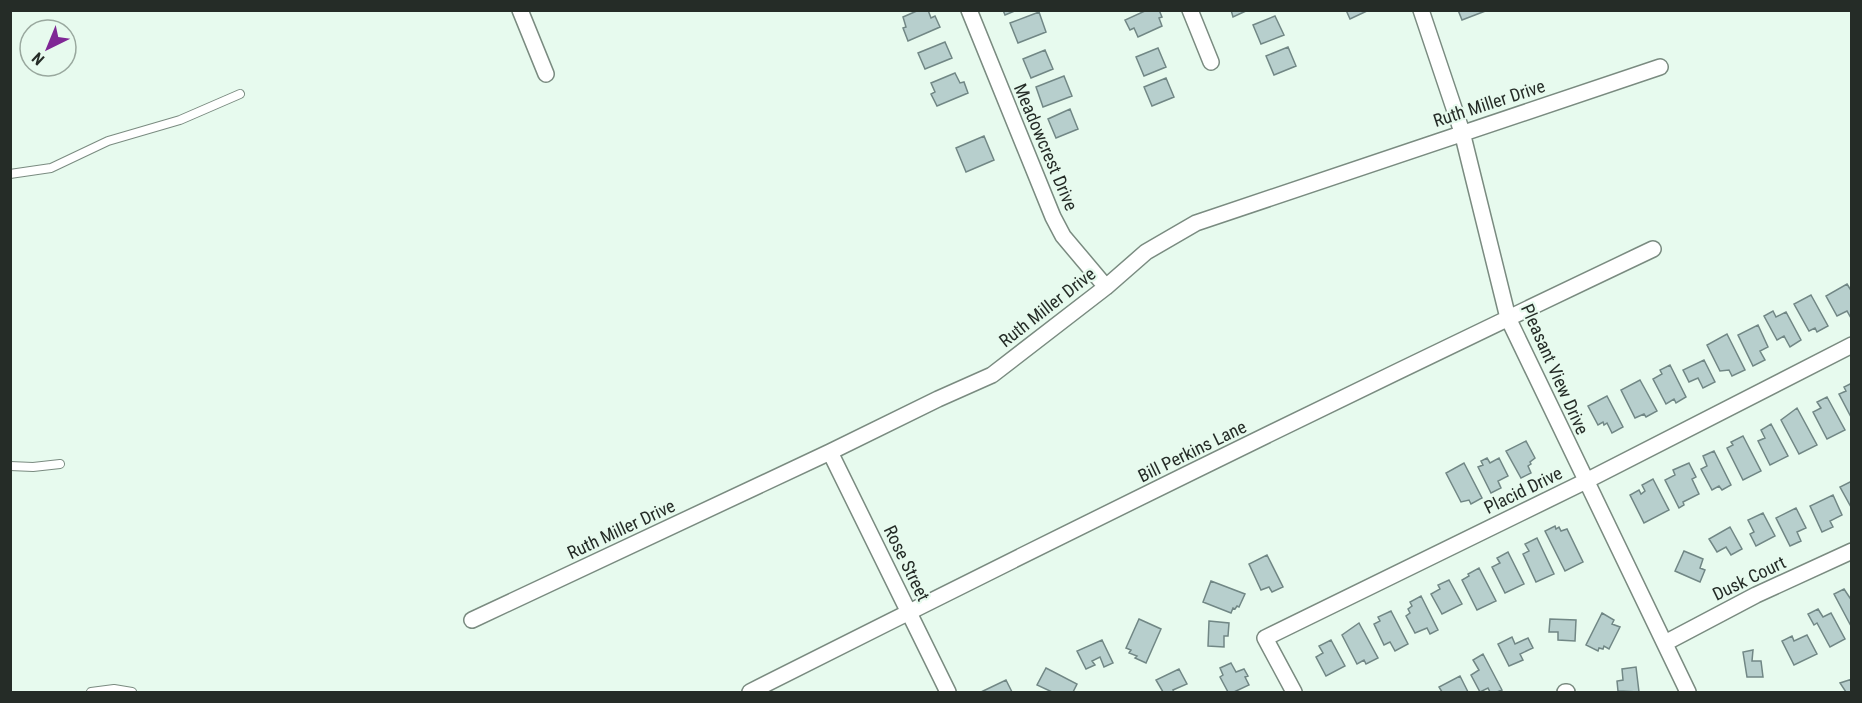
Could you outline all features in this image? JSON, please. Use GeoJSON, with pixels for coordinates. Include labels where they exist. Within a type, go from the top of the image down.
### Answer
{"type":"FeatureCollection","features":[{"type":"Feature","properties":{"kind":"street"},"geometry":{"type":"LineString","coordinates":[[520,10],[546,74]]}},
{"type":"Feature","properties":{"kind":"street","name":"Meadowcrest Drive"},"geometry":{"type":"LineString","coordinates":[[969,10],[1053,217],[1063,236],[1106,287]]}},
{"type":"Feature","properties":{"kind":"street"},"geometry":{"type":"LineString","coordinates":[[1190,10],[1211,62]]}},
{"type":"Feature","properties":{"kind":"street","name":"Pleasant View Drive"},"geometry":{"type":"LineString","coordinates":[[1421,10],[1462,132],[1508,318],[1688,693]]}},
{"type":"Feature","properties":{"kind":"street","name":"Ruth Miller Drive"},"geometry":{"type":"LineString","coordinates":[[472,620],[992,375],[1106,287],[1146,252],[1196,223],[1660,67]]}},
{"type":"Feature","properties":{"kind":"street","name":"Bill Perkins Lane"},"geometry":{"type":"LineString","coordinates":[[750,693],[909,612],[1653,249]]}},
{"type":"Feature","properties":{"kind":"street","name":"Placid Drive"},"geometry":{"type":"LineString","coordinates":[[1294,693],[1265,638],[1586,481],[1851,345]]}},
{"type":"Feature","properties":{"kind":"street","name":"Rose Street"},"geometry":{"type":"LineString","coordinates":[[830,452],[948,693]]}},
{"type":"Feature","properties":{"kind":"street","name":"Dusk Court"},"geometry":{"type":"LineString","coordinates":[[1665,643],[1756,595],[1851,551]]}},
{"type":"Feature","properties":{"kind":"lane"},"geometry":{"type":"LineString","coordinates":[[10,174],[51,168],[108,141],[180,120],[240,94]]}},
{"type":"Feature","properties":{"kind":"lane"},"geometry":{"type":"LineString","coordinates":[[10,466],[33,467],[60,464]]}},
{"type":"Feature","properties":{"kind":"lane"},"geometry":{"type":"LineString","coordinates":[[91,693],[114,689],[132,693]]}},
{"type":"Feature","properties":{"kind":"building"},"geometry":{"type":"Polygon","coordinates":[[[919,10],[928,10],[931,18],[935,16],[940,27],[908,41],[903,28],[906,27],[903,17],[919,10]]]}},
{"type":"Feature","properties":{"kind":"building"},"geometry":{"type":"Polygon","coordinates":[[[1003,10],[1017,10],[1005,15],[1003,10]]]}},
{"type":"Feature","properties":{"kind":"building"},"geometry":{"type":"Polygon","coordinates":[[[1147,10],[1159,10],[1162,26],[1138,37],[1134,28],[1130,30],[1125,20],[1147,10]]]}},
{"type":"Feature","properties":{"kind":"building"},"geometry":{"type":"Polygon","coordinates":[[[1231,10],[1248,10],[1233,17],[1231,10]]]}},
{"type":"Feature","properties":{"kind":"building"},"geometry":{"type":"Polygon","coordinates":[[[1346,10],[1369,10],[1350,19],[1346,10]]]}},
{"type":"Feature","properties":{"kind":"building"},"geometry":{"type":"Polygon","coordinates":[[[1458,10],[1488,10],[1462,20],[1458,10]]]}},
{"type":"Feature","properties":{"kind":"building"},"geometry":{"type":"Polygon","coordinates":[[[1039,12],[1046,32],[1018,43],[1010,23],[1039,12]]]}},
{"type":"Feature","properties":{"kind":"building"},"geometry":{"type":"Polygon","coordinates":[[[1275,16],[1284,35],[1261,44],[1253,25],[1275,16]]]}},
{"type":"Feature","properties":{"kind":"building"},"geometry":{"type":"Polygon","coordinates":[[[945,42],[952,58],[925,69],[918,53],[945,42]]]}},
{"type":"Feature","properties":{"kind":"building"},"geometry":{"type":"Polygon","coordinates":[[[1288,47],[1296,66],[1274,75],[1266,56],[1288,47]]]}},
{"type":"Feature","properties":{"kind":"building"},"geometry":{"type":"Polygon","coordinates":[[[1158,48],[1166,67],[1144,76],[1136,57],[1158,48]]]}},
{"type":"Feature","properties":{"kind":"building"},"geometry":{"type":"Polygon","coordinates":[[[1045,50],[1053,69],[1031,78],[1023,59],[1045,50]]]}},
{"type":"Feature","properties":{"kind":"building"},"geometry":{"type":"Polygon","coordinates":[[[955,73],[960,83],[964,82],[968,93],[937,106],[931,94],[935,92],[931,83],[955,73]]]}},
{"type":"Feature","properties":{"kind":"building"},"geometry":{"type":"Polygon","coordinates":[[[1064,76],[1072,96],[1043,107],[1036,87],[1064,76]]]}},
{"type":"Feature","properties":{"kind":"building"},"geometry":{"type":"Polygon","coordinates":[[[1166,78],[1174,97],[1152,106],[1144,87],[1166,78]]]}},
{"type":"Feature","properties":{"kind":"building"},"geometry":{"type":"Polygon","coordinates":[[[1070,109],[1078,129],[1056,138],[1048,119],[1070,109]]]}},
{"type":"Feature","properties":{"kind":"building"},"geometry":{"type":"Polygon","coordinates":[[[984,136],[994,160],[966,172],[956,148],[984,136]]]}},
{"type":"Feature","properties":{"kind":"building"},"geometry":{"type":"Polygon","coordinates":[[[1847,284],[1852,292],[1851,318],[1847,311],[1837,316],[1826,296],[1847,284]]]}},
{"type":"Feature","properties":{"kind":"building"},"geometry":{"type":"Polygon","coordinates":[[[1811,295],[1828,326],[1817,332],[1815,328],[1809,331],[1794,304],[1811,295]]]}},
{"type":"Feature","properties":{"kind":"building"},"geometry":{"type":"Polygon","coordinates":[[[1773,311],[1776,317],[1786,312],[1801,340],[1790,347],[1784,336],[1777,340],[1764,316],[1773,311]]]}},
{"type":"Feature","properties":{"kind":"building"},"geometry":{"type":"Polygon","coordinates":[[[1758,325],[1768,347],[1760,351],[1765,360],[1753,366],[1738,335],[1758,325]]]}},
{"type":"Feature","properties":{"kind":"building"},"geometry":{"type":"Polygon","coordinates":[[[1727,334],[1745,370],[1732,376],[1729,370],[1720,371],[1707,345],[1727,334]]]}},
{"type":"Feature","properties":{"kind":"building"},"geometry":{"type":"Polygon","coordinates":[[[1704,360],[1715,382],[1703,388],[1698,378],[1689,382],[1683,370],[1704,360]]]}},
{"type":"Feature","properties":{"kind":"building"},"geometry":{"type":"Polygon","coordinates":[[[1670,365],[1686,397],[1676,403],[1674,399],[1666,404],[1653,379],[1662,374],[1660,370],[1670,365]]]}},
{"type":"Feature","properties":{"kind":"building"},"geometry":{"type":"Polygon","coordinates":[[[1640,380],[1657,411],[1646,417],[1644,414],[1635,418],[1621,390],[1640,380]]]}},
{"type":"Feature","properties":{"kind":"building"},"geometry":{"type":"Polygon","coordinates":[[[1852,383],[1852,419],[1839,394],[1846,391],[1844,387],[1852,383]]]}},
{"type":"Feature","properties":{"kind":"building"},"geometry":{"type":"Polygon","coordinates":[[[1607,396],[1623,427],[1612,433],[1607,423],[1604,425],[1603,422],[1598,425],[1588,406],[1607,396]]]}},
{"type":"Feature","properties":{"kind":"building"},"geometry":{"type":"Polygon","coordinates":[[[1827,397],[1845,430],[1827,439],[1813,412],[1821,408],[1817,402],[1827,397]]]}},
{"type":"Feature","properties":{"kind":"building"},"geometry":{"type":"Polygon","coordinates":[[[1797,408],[1817,445],[1799,454],[1781,420],[1797,408]]]}},
{"type":"Feature","properties":{"kind":"building"},"geometry":{"type":"Polygon","coordinates":[[[1771,424],[1788,456],[1770,465],[1758,441],[1765,438],[1761,430],[1771,424]]]}},
{"type":"Feature","properties":{"kind":"building"},"geometry":{"type":"Polygon","coordinates":[[[1743,436],[1761,471],[1743,480],[1727,448],[1733,445],[1731,442],[1743,436]]]}},
{"type":"Feature","properties":{"kind":"building"},"geometry":{"type":"Polygon","coordinates":[[[1526,441],[1535,458],[1528,466],[1531,473],[1521,478],[1506,451],[1526,441]]]}},
{"type":"Feature","properties":{"kind":"building"},"geometry":{"type":"Polygon","coordinates":[[[1714,451],[1731,485],[1722,490],[1719,486],[1712,490],[1701,469],[1707,466],[1703,456],[1714,451]]]}},
{"type":"Feature","properties":{"kind":"building"},"geometry":{"type":"Polygon","coordinates":[[[1487,458],[1490,463],[1499,458],[1508,476],[1498,481],[1501,488],[1491,493],[1478,467],[1483,465],[1481,461],[1487,458]]]}},
{"type":"Feature","properties":{"kind":"building"},"geometry":{"type":"Polygon","coordinates":[[[1464,463],[1482,498],[1471,504],[1469,500],[1461,502],[1446,473],[1464,463]]]}},
{"type":"Feature","properties":{"kind":"building"},"geometry":{"type":"Polygon","coordinates":[[[1689,463],[1696,477],[1692,479],[1699,494],[1683,502],[1684,505],[1679,508],[1665,480],[1675,475],[1673,470],[1689,463]]]}},
{"type":"Feature","properties":{"kind":"building"},"geometry":{"type":"Polygon","coordinates":[[[1653,479],[1669,510],[1644,523],[1630,495],[1639,490],[1641,494],[1645,491],[1642,485],[1653,479]]]}},
{"type":"Feature","properties":{"kind":"building"},"geometry":{"type":"Polygon","coordinates":[[[1852,481],[1852,506],[1851,507],[1840,487],[1852,481]]]}},
{"type":"Feature","properties":{"kind":"building"},"geometry":{"type":"Polygon","coordinates":[[[1833,495],[1842,515],[1830,521],[1833,527],[1822,532],[1810,506],[1833,495]]]}},
{"type":"Feature","properties":{"kind":"building"},"geometry":{"type":"Polygon","coordinates":[[[1796,508],[1806,528],[1797,532],[1801,541],[1790,546],[1776,518],[1796,508]]]}},
{"type":"Feature","properties":{"kind":"building"},"geometry":{"type":"Polygon","coordinates":[[[1763,513],[1775,536],[1756,546],[1750,534],[1754,532],[1748,520],[1763,513]]]}},
{"type":"Feature","properties":{"kind":"building"},"geometry":{"type":"Polygon","coordinates":[[[1555,526],[1561,531],[1567,529],[1583,562],[1565,571],[1545,531],[1555,526]]]}},
{"type":"Feature","properties":{"kind":"building"},"geometry":{"type":"Polygon","coordinates":[[[1730,527],[1742,549],[1731,555],[1726,547],[1717,552],[1709,539],[1730,527]]]}},
{"type":"Feature","properties":{"kind":"building"},"geometry":{"type":"Polygon","coordinates":[[[1537,538],[1554,574],[1536,582],[1523,554],[1529,551],[1525,544],[1537,538]]]}},
{"type":"Feature","properties":{"kind":"building"},"geometry":{"type":"Polygon","coordinates":[[[1684,551],[1703,559],[1700,568],[1705,570],[1700,582],[1675,571],[1684,551]]]}},
{"type":"Feature","properties":{"kind":"building"},"geometry":{"type":"Polygon","coordinates":[[[1508,552],[1524,584],[1505,593],[1492,567],[1500,563],[1497,558],[1508,552]]]}},
{"type":"Feature","properties":{"kind":"building"},"geometry":{"type":"Polygon","coordinates":[[[1267,555],[1283,587],[1272,592],[1269,587],[1261,590],[1249,564],[1267,555]]]}},
{"type":"Feature","properties":{"kind":"building"},"geometry":{"type":"Polygon","coordinates":[[[1479,568],[1496,601],[1477,610],[1462,580],[1479,568]]]}},
{"type":"Feature","properties":{"kind":"building"},"geometry":{"type":"Polygon","coordinates":[[[1449,580],[1462,604],[1442,614],[1431,594],[1440,589],[1438,585],[1449,580]]]}},
{"type":"Feature","properties":{"kind":"building"},"geometry":{"type":"Polygon","coordinates":[[[1211,581],[1245,594],[1239,607],[1233,608],[1231,613],[1203,602],[1211,581]]]}},
{"type":"Feature","properties":{"kind":"building"},"geometry":{"type":"Polygon","coordinates":[[[1844,589],[1852,601],[1852,628],[1834,594],[1844,589]]]}},
{"type":"Feature","properties":{"kind":"building"},"geometry":{"type":"Polygon","coordinates":[[[1421,596],[1438,630],[1430,634],[1427,628],[1415,633],[1406,616],[1410,613],[1408,609],[1412,606],[1410,602],[1421,596]]]}},
{"type":"Feature","properties":{"kind":"building"},"geometry":{"type":"Polygon","coordinates":[[[1818,609],[1823,617],[1831,613],[1845,639],[1830,647],[1817,623],[1814,625],[1808,614],[1818,609]]]}},
{"type":"Feature","properties":{"kind":"building"},"geometry":{"type":"Polygon","coordinates":[[[1391,611],[1408,644],[1395,651],[1390,642],[1384,645],[1374,624],[1380,621],[1378,617],[1391,611]]]}},
{"type":"Feature","properties":{"kind":"building"},"geometry":{"type":"Polygon","coordinates":[[[1602,613],[1614,620],[1612,624],[1620,627],[1609,649],[1604,646],[1598,651],[1586,645],[1602,613]]]}},
{"type":"Feature","properties":{"kind":"building"},"geometry":{"type":"Polygon","coordinates":[[[1139,619],[1161,629],[1146,663],[1135,658],[1137,656],[1129,653],[1131,650],[1126,648],[1139,619]]]}},
{"type":"Feature","properties":{"kind":"building"},"geometry":{"type":"Polygon","coordinates":[[[1550,619],[1576,620],[1575,641],[1558,640],[1558,632],[1549,632],[1550,619]]]}},
{"type":"Feature","properties":{"kind":"building"},"geometry":{"type":"Polygon","coordinates":[[[1209,621],[1229,623],[1228,636],[1224,636],[1224,647],[1208,646],[1209,621]]]}},
{"type":"Feature","properties":{"kind":"building"},"geometry":{"type":"Polygon","coordinates":[[[1359,623],[1378,658],[1366,664],[1364,660],[1357,664],[1342,635],[1359,623]]]}},
{"type":"Feature","properties":{"kind":"building"},"geometry":{"type":"Polygon","coordinates":[[[1807,635],[1817,654],[1794,665],[1782,641],[1792,636],[1794,641],[1807,635]]]}},
{"type":"Feature","properties":{"kind":"building"},"geometry":{"type":"Polygon","coordinates":[[[1512,637],[1515,644],[1528,638],[1533,648],[1520,654],[1523,660],[1509,666],[1498,644],[1512,637]]]}},
{"type":"Feature","properties":{"kind":"building"},"geometry":{"type":"Polygon","coordinates":[[[1102,640],[1113,663],[1104,667],[1100,657],[1092,661],[1095,665],[1086,669],[1077,651],[1102,640]]]}},
{"type":"Feature","properties":{"kind":"building"},"geometry":{"type":"Polygon","coordinates":[[[1331,640],[1345,666],[1326,676],[1316,657],[1323,653],[1319,646],[1331,640]]]}},
{"type":"Feature","properties":{"kind":"building"},"geometry":{"type":"Polygon","coordinates":[[[1753,650],[1752,661],[1761,661],[1763,677],[1747,677],[1743,652],[1753,650]]]}},
{"type":"Feature","properties":{"kind":"building"},"geometry":{"type":"Polygon","coordinates":[[[1483,654],[1502,690],[1490,692],[1488,688],[1480,692],[1471,675],[1479,670],[1473,660],[1483,654]]]}},
{"type":"Feature","properties":{"kind":"building"},"geometry":{"type":"Polygon","coordinates":[[[1231,663],[1236,672],[1244,669],[1249,685],[1234,692],[1228,692],[1220,677],[1223,675],[1220,668],[1231,663]]]}},
{"type":"Feature","properties":{"kind":"building"},"geometry":{"type":"Polygon","coordinates":[[[1636,667],[1639,692],[1618,691],[1617,681],[1623,680],[1622,669],[1636,667]]]}},
{"type":"Feature","properties":{"kind":"building"},"geometry":{"type":"Polygon","coordinates":[[[1046,668],[1077,684],[1073,692],[1052,692],[1037,685],[1046,668]]]}},
{"type":"Feature","properties":{"kind":"building"},"geometry":{"type":"Polygon","coordinates":[[[1179,669],[1187,684],[1173,690],[1174,692],[1163,692],[1156,680],[1179,669]]]}},
{"type":"Feature","properties":{"kind":"building"},"geometry":{"type":"Polygon","coordinates":[[[1460,676],[1468,692],[1442,692],[1439,687],[1460,676]]]}},
{"type":"Feature","properties":{"kind":"building"},"geometry":{"type":"Polygon","coordinates":[[[1852,679],[1852,692],[1846,692],[1840,683],[1852,679]]]}},
{"type":"Feature","properties":{"kind":"building"},"geometry":{"type":"Polygon","coordinates":[[[1006,680],[1012,692],[981,692],[1006,680]]]}}]}
